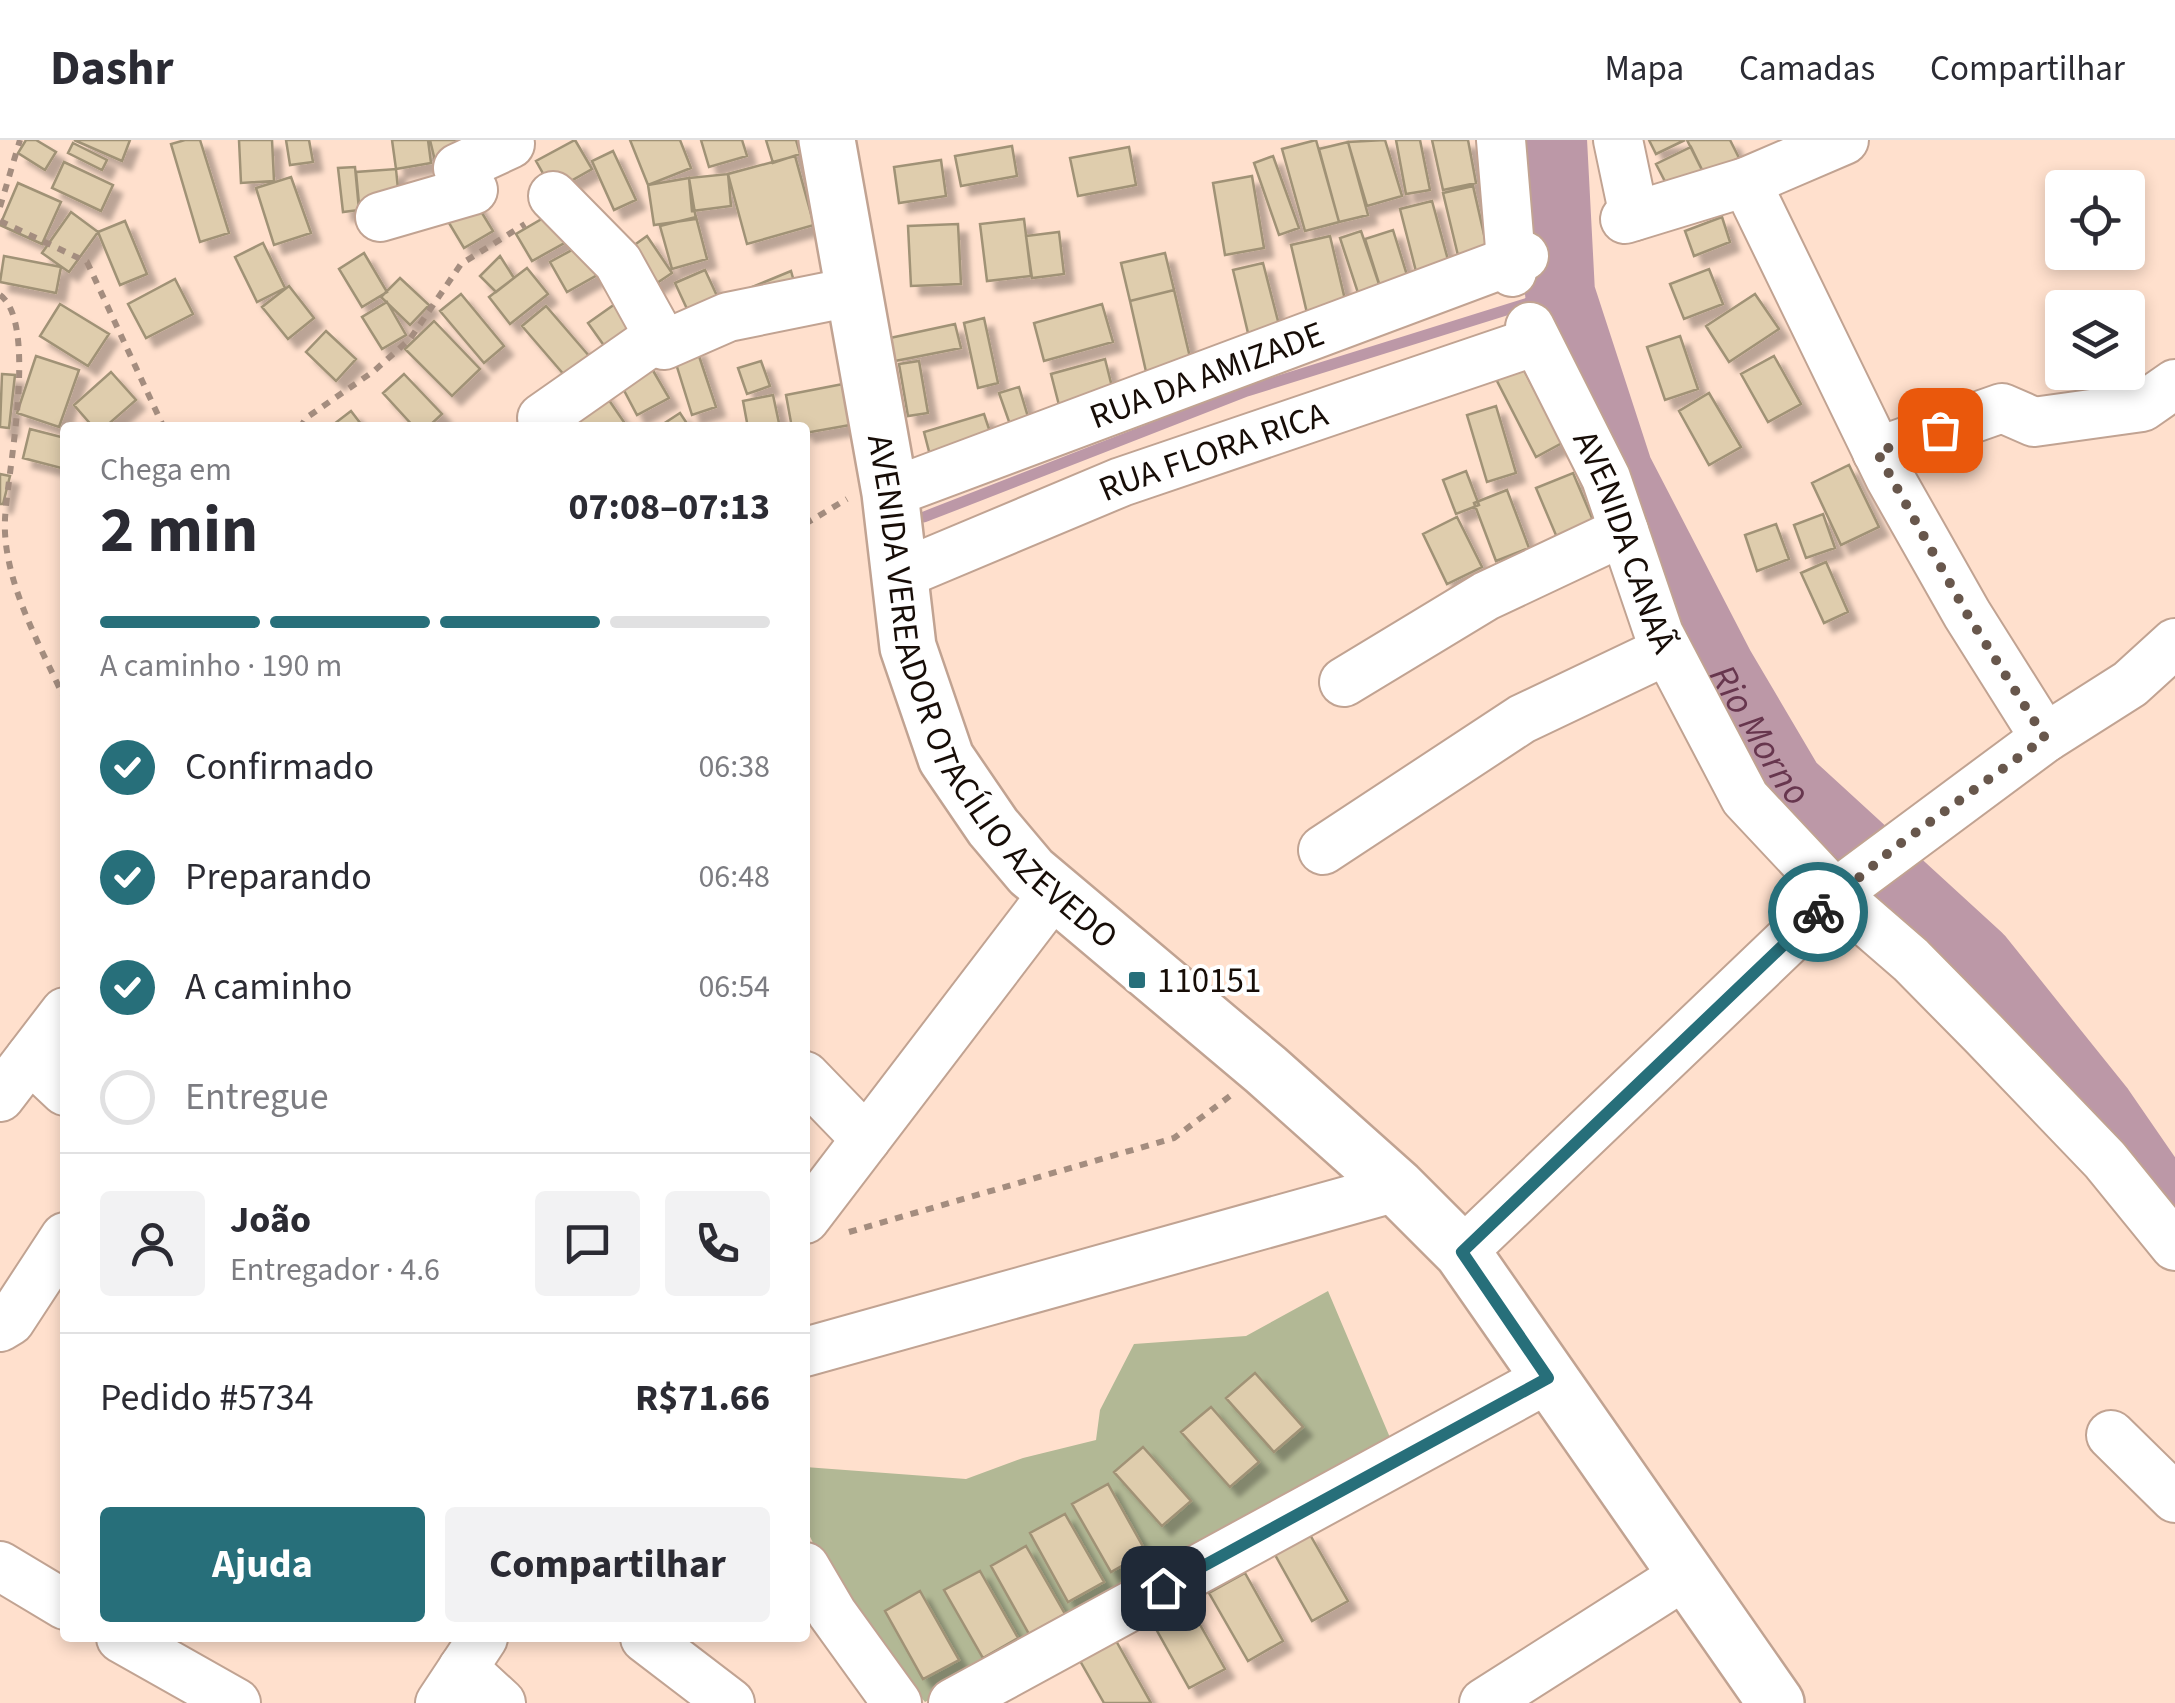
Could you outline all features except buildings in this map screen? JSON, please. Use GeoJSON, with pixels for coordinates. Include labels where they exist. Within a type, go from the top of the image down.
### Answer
{"type":"FeatureCollection","features":[{"type":"Feature","properties":{"kind":"main road","name":"AVENIDA VEREADOR OTACÍLIO AZEVEDO"},"geometry":{"type":"LineString","coordinates":[[827,140],[890,493],[908,647],[946,758],[993,827],[1032,872],[1266,1070],[1397,1187],[1462,1252],[1776,1703]]}},
{"type":"Feature","properties":{"kind":"street","name":"RUA DA AMIZADE"},"geometry":{"type":"LineString","coordinates":[[890,493],[1515,264],[1501,140]]}},
{"type":"Feature","properties":{"kind":"street"},"geometry":{"type":"LineString","coordinates":[[1618,140],[1629,217],[1746,182],[1844,140]]}},
{"type":"Feature","properties":{"kind":"street"},"geometry":{"type":"LineString","coordinates":[[380,217],[474,190],[458,168],[510,144]]}},
{"type":"Feature","properties":{"kind":"street"},"geometry":{"type":"LineString","coordinates":[[1746,182],[1877,452],[1967,614],[2045,738]]}},
{"type":"Feature","properties":{"kind":"street"},"geometry":{"type":"LineString","coordinates":[[553,196],[618,262],[664,346],[728,317],[856,291]]}},
{"type":"Feature","properties":{"kind":"street","name":"AVENIDA CANAÃ"},"geometry":{"type":"LineString","coordinates":[[1533,334],[1606,478],[1667,650],[1745,798],[1983,1032],[2105,1160],[2175,1246]]}},
{"type":"Feature","properties":{"kind":"street","name":"RUA FLORA RICA"},"geometry":{"type":"LineString","coordinates":[[897,576],[1122,482],[1533,334]]}},
{"type":"Feature","properties":{"kind":"street"},"geometry":{"type":"LineString","coordinates":[[542,418],[659,336]]}},
{"type":"Feature","properties":{"kind":"street"},"geometry":{"type":"LineString","coordinates":[[1877,452],[2002,408],[2034,422],[2142,407],[2175,384]]}},
{"type":"Feature","properties":{"kind":"street"},"geometry":{"type":"LineString","coordinates":[[1344,682],[1486,596],[1624,531]]}},
{"type":"Feature","properties":{"kind":"street"},"geometry":{"type":"LineString","coordinates":[[1462,1252],[1839,891],[2045,738],[2130,684],[2175,643]]}},
{"type":"Feature","properties":{"kind":"street"},"geometry":{"type":"LineString","coordinates":[[1322,850],[1522,719],[1667,650]]}},
{"type":"Feature","properties":{"kind":"street"},"geometry":{"type":"LineString","coordinates":[[824,1226],[866,1139],[1056,890]]}},
{"type":"Feature","properties":{"kind":"street"},"geometry":{"type":"LineString","coordinates":[[0,1097],[60,1019]]}},
{"type":"Feature","properties":{"kind":"street"},"geometry":{"type":"LineString","coordinates":[[30,1058],[60,1086]]}},
{"type":"Feature","properties":{"kind":"street"},"geometry":{"type":"LineString","coordinates":[[810,1081],[866,1139]]}},
{"type":"Feature","properties":{"kind":"street"},"geometry":{"type":"LineString","coordinates":[[810,1351],[1397,1187]]}},
{"type":"Feature","properties":{"kind":"street"},"geometry":{"type":"LineString","coordinates":[[0,1327],[10,1321],[60,1244]]}},
{"type":"Feature","properties":{"kind":"street"},"geometry":{"type":"LineString","coordinates":[[953,1703],[1548,1378]]}},
{"type":"Feature","properties":{"kind":"street"},"geometry":{"type":"LineString","coordinates":[[2111,1435],[2175,1498]]}},
{"type":"Feature","properties":{"kind":"street"},"geometry":{"type":"LineString","coordinates":[[0,1566],[60,1602]]}},
{"type":"Feature","properties":{"kind":"street"},"geometry":{"type":"LineString","coordinates":[[1484,1703],[1685,1575]]}},
{"type":"Feature","properties":{"kind":"street"},"geometry":{"type":"LineString","coordinates":[[810,1576],[897,1703]]}},
{"type":"Feature","properties":{"kind":"street"},"geometry":{"type":"LineString","coordinates":[[128,1642],[236,1703]]}},
{"type":"Feature","properties":{"kind":"street"},"geometry":{"type":"LineString","coordinates":[[650,1642],[730,1703]]}},
{"type":"Feature","properties":{"kind":"street"},"geometry":{"type":"LineString","coordinates":[[462,1670],[501,1703]]}},
{"type":"Feature","properties":{"kind":"path"},"geometry":{"type":"LineString","coordinates":[[0,207],[20,140]]}},
{"type":"Feature","properties":{"kind":"path"},"geometry":{"type":"LineString","coordinates":[[304,422],[374,371],[410,339],[461,264],[554,207],[553,196]]}},
{"type":"Feature","properties":{"kind":"path"},"geometry":{"type":"LineString","coordinates":[[0,222],[86,262],[161,422]]}},
{"type":"Feature","properties":{"kind":"path"},"geometry":{"type":"LineString","coordinates":[[0,296],[15,316],[18,352],[4,523],[10,563],[60,688]]}},
{"type":"Feature","properties":{"kind":"path"},"geometry":{"type":"LineString","coordinates":[[824,1226],[1174,1138],[1266,1070]]}},
{"type":"Feature","properties":{"kind":"green space"},"geometry":{"type":"Polygon","coordinates":[[[1328,1291],[1394,1447],[925,1702],[842,1605],[810,1537],[810,1467],[966,1479],[1023,1458],[1096,1440],[1100,1410],[1134,1344],[1246,1336],[1328,1291]]]}},
{"type":"Feature","properties":{"kind":"waterway","name":"Rio Morno"},"geometry":{"type":"LineString","coordinates":[[1552,140],[1560,293],[1618,471],[1720,668],[1789,785],[1978,958],[2100,1110],[2175,1219]]}},
{"type":"Feature","properties":{"kind":"waterway"},"geometry":{"type":"LineString","coordinates":[[924,517],[1247,391],[1560,293]]}},
{"type":"Feature","properties":{"kind":"way so far"},"geometry":{"type":"LineString","coordinates":[[1818,912],[1893,849],[2045,738],[1967,614],[1877,452],[1940,430]]}},
{"type":"Feature","properties":{"kind":"place","name":"110151"},"geometry":{"type":"Point","coordinates":[1137,980]}},
{"type":"Feature","properties":{"kind":"route"},"geometry":{"type":"LineString","coordinates":[[1163,1588],[1548,1378],[1462,1252],[1818,912]]}}]}
